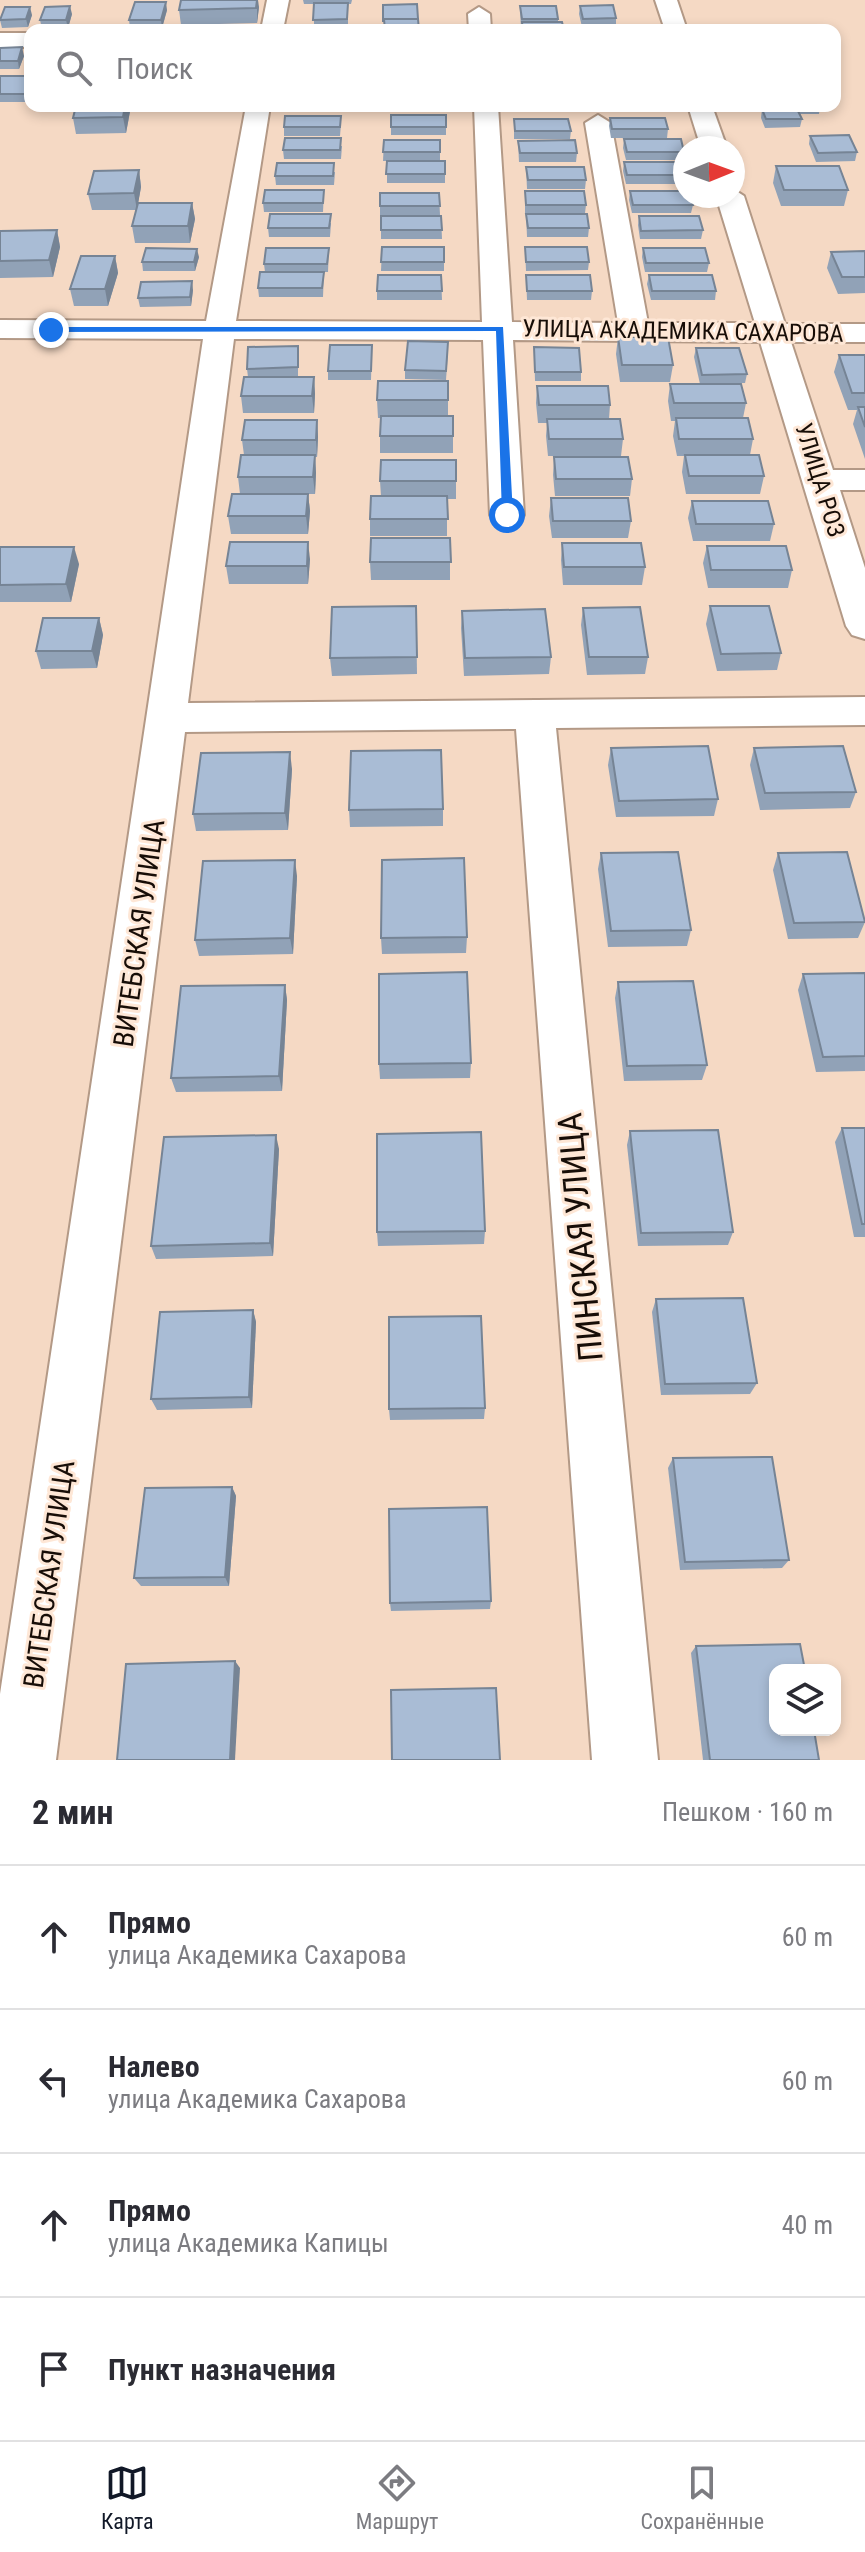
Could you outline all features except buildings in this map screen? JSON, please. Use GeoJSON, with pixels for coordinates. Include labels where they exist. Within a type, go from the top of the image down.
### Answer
{"type":"FeatureCollection","features":[{"type":"Feature","properties":{"kind":"street"},"geometry":{"type":"LineString","coordinates":[[273,24],[278,0]]}},
{"type":"Feature","properties":{"kind":"street"},"geometry":{"type":"LineString","coordinates":[[666,0],[674,24]]}},
{"type":"Feature","properties":{"kind":"street"},"geometry":{"type":"LineString","coordinates":[[0,40],[24,40]]}},
{"type":"Feature","properties":{"kind":"street","name":"ВИТЕБСКАЯ УЛИЦА"},"geometry":{"type":"LineString","coordinates":[[23,1760],[169,718],[220,329],[257,112]]}},
{"type":"Feature","properties":{"kind":"street","name":"УЛИЦА АКАДЕМИКА САХАРОВА"},"geometry":{"type":"LineString","coordinates":[[486,112],[500,329],[507,515]]}},
{"type":"Feature","properties":{"kind":"street"},"geometry":{"type":"LineString","coordinates":[[702,112],[710,136]]}},
{"type":"Feature","properties":{"kind":"street"},"geometry":{"type":"LineString","coordinates":[[598,123],[634,330]]}},
{"type":"Feature","properties":{"kind":"street","name":"УЛИЦА РОЗ"},"geometry":{"type":"LineString","coordinates":[[734,208],[865,626]]}},
{"type":"Feature","properties":{"kind":"street","name":"УЛИЦА АКАДЕМИКА САХАРОВА"},"geometry":{"type":"LineString","coordinates":[[0,329],[865,333]]}},
{"type":"Feature","properties":{"kind":"street"},"geometry":{"type":"LineString","coordinates":[[820,480],[865,480]]}},
{"type":"Feature","properties":{"kind":"street"},"geometry":{"type":"LineString","coordinates":[[169,718],[865,711]]}},
{"type":"Feature","properties":{"kind":"street","name":"ПИНСКАЯ УЛИЦА"},"geometry":{"type":"LineString","coordinates":[[535,714],[625,1760]]}},
{"type":"Feature","properties":{"kind":"route"},"geometry":{"type":"LineString","coordinates":[[51,330],[500,329],[507,515]]}}]}
